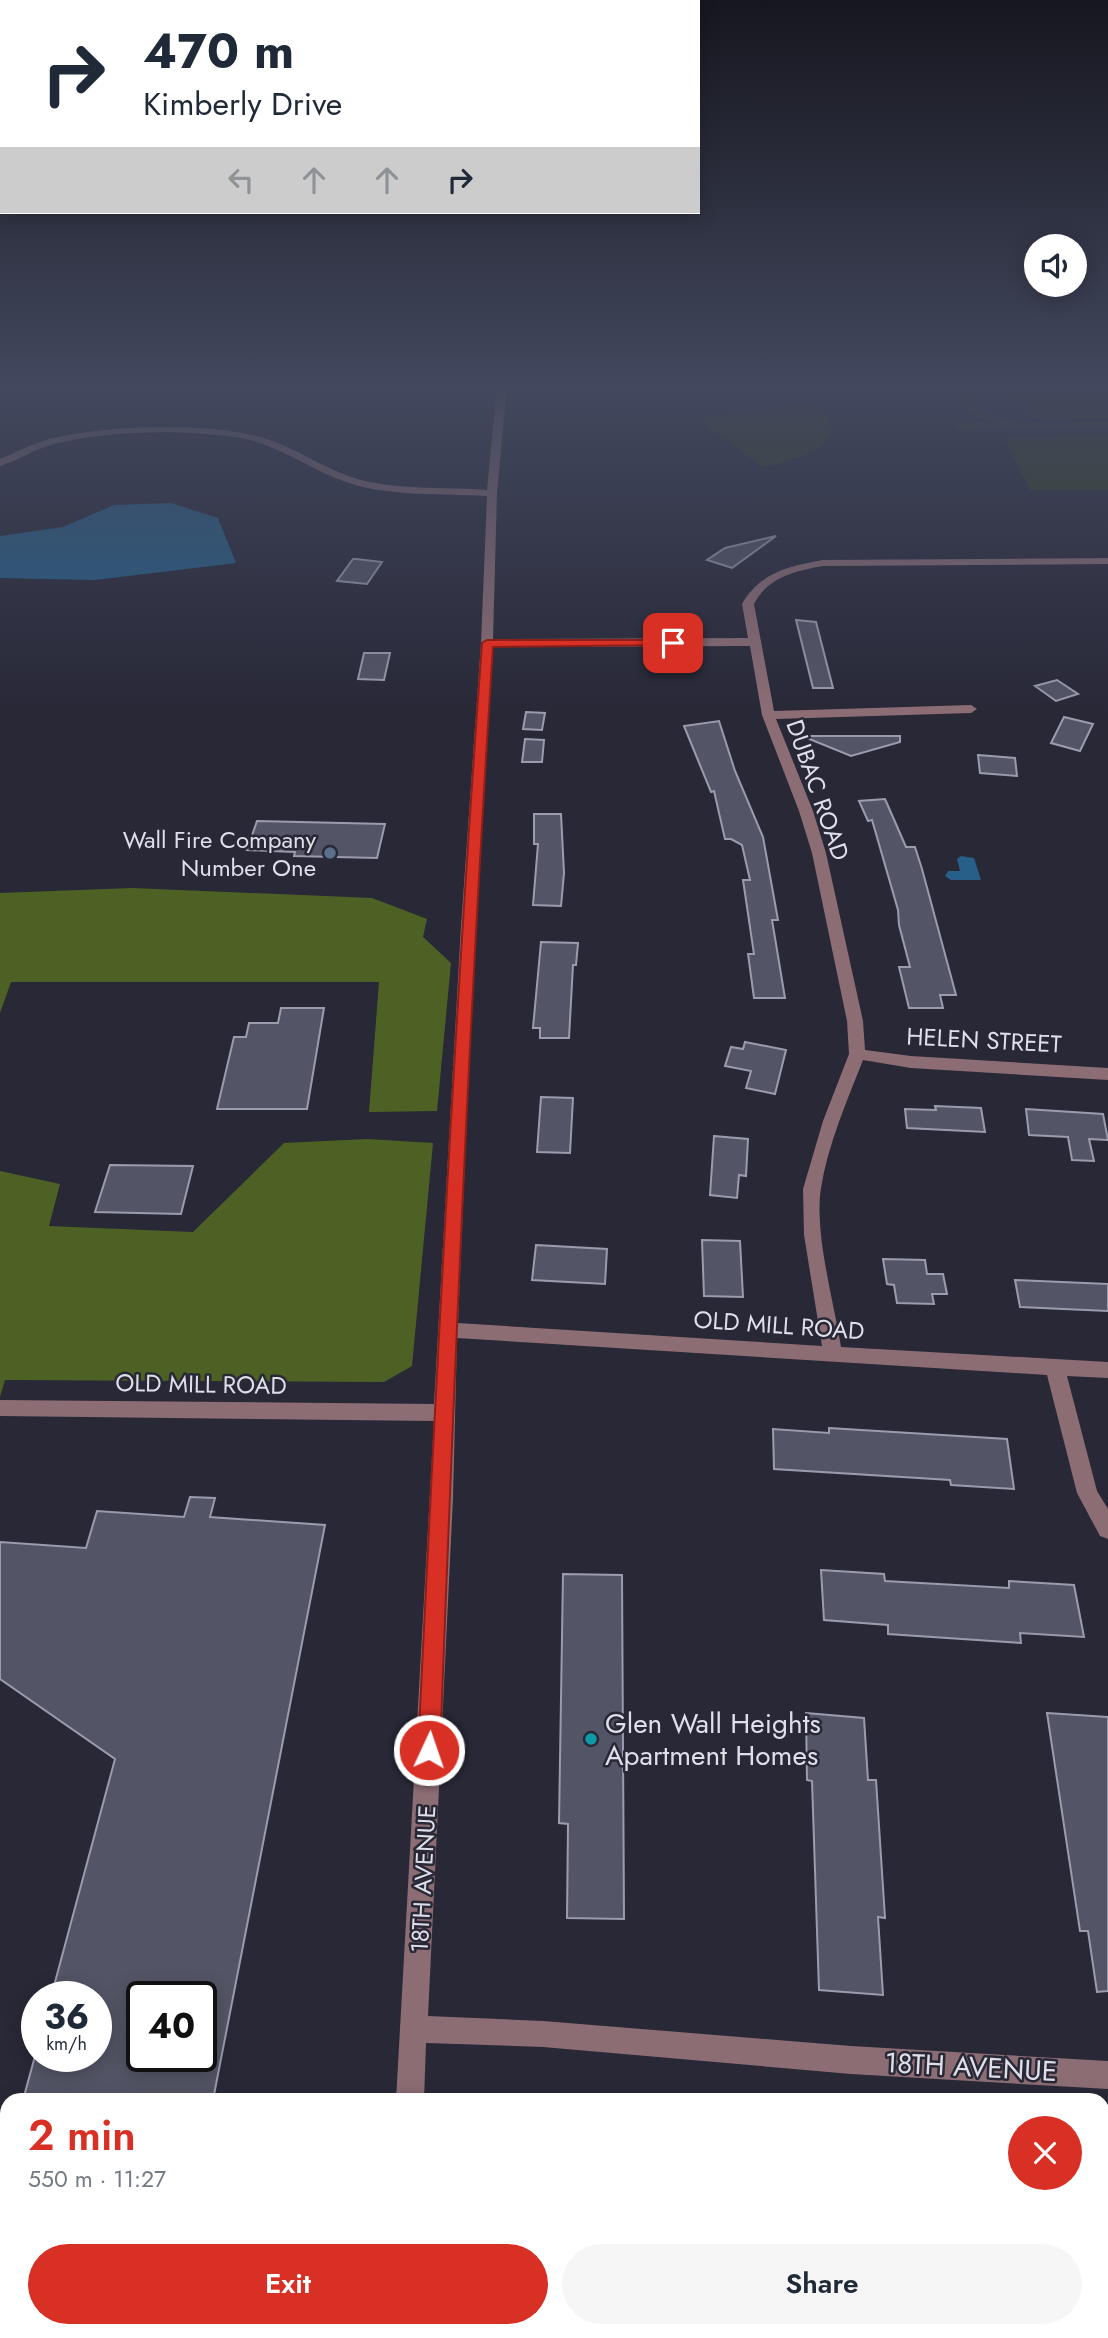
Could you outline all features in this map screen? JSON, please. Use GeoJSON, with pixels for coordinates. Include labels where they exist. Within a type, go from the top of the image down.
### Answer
{"type":"FeatureCollection","features":[{"type":"Feature","properties":{"kind":"street","name":"18TH AVENUE"},"geometry":{"type":"LineString","coordinates":[[410,2093],[442,1498],[468,926],[487,643],[492,495]]}},
{"type":"Feature","properties":{"kind":"street","name":"DUBAC ROAD"},"geometry":{"type":"LineString","coordinates":[[833,1355],[813,1235],[812,1189],[831,1121],[857,1054],[855,1021],[819,853],[806,811],[768,715],[747,611],[751,596],[771,577],[803,566],[854,562],[1108,561]]}},
{"type":"Feature","properties":{"kind":"street"},"geometry":{"type":"LineString","coordinates":[[487,643],[753,642]]}},
{"type":"Feature","properties":{"kind":"street"},"geometry":{"type":"LineString","coordinates":[[768,715],[971,709]]}},
{"type":"Feature","properties":{"kind":"street","name":"HELEN STREET"},"geometry":{"type":"LineString","coordinates":[[857,1054],[911,1062],[1108,1074]]}},
{"type":"Feature","properties":{"kind":"street","name":"OLD MILL ROAD"},"geometry":{"type":"LineString","coordinates":[[448,1330],[1108,1370]]}},
{"type":"Feature","properties":{"kind":"street"},"geometry":{"type":"LineString","coordinates":[[1055,1367],[1087,1493],[1108,1529]]}},
{"type":"Feature","properties":{"kind":"street","name":"OLD MILL ROAD"},"geometry":{"type":"LineString","coordinates":[[0,1408],[444,1413]]}},
{"type":"Feature","properties":{"kind":"street","name":"18TH AVENUE"},"geometry":{"type":"LineString","coordinates":[[415,2029],[543,2034],[851,2060],[1108,2075]]}},
{"type":"Feature","properties":{"kind":"green space"},"geometry":{"type":"Polygon","coordinates":[[[132,888],[372,898],[427,919],[423,937],[451,963],[437,1111],[369,1112],[379,982],[11,982],[0,1013],[0,893],[132,888]]]}},
{"type":"Feature","properties":{"kind":"green space"},"geometry":{"type":"Polygon","coordinates":[[[367,1139],[433,1143],[412,1366],[384,1382],[5,1380],[0,1397],[0,1171],[60,1184],[49,1226],[193,1232],[284,1143],[367,1139]]]}},
{"type":"Feature","properties":{"kind":"water"},"geometry":{"type":"Polygon","coordinates":[[[171,503],[218,518],[236,563],[95,580],[0,578],[0,536],[63,527],[114,505],[171,503]]]}},
{"type":"Feature","properties":{"kind":"water"},"geometry":{"type":"Polygon","coordinates":[[[961,856],[974,858],[981,880],[951,880],[945,876],[948,871],[960,871],[957,859],[961,856]]]}},
{"type":"Feature","properties":{"kind":"building"},"geometry":{"type":"Polygon","coordinates":[[[776,536],[732,568],[707,560],[725,548],[776,536]]]}},
{"type":"Feature","properties":{"kind":"building"},"geometry":{"type":"Polygon","coordinates":[[[353,559],[382,562],[367,584],[337,581],[353,559]]]}},
{"type":"Feature","properties":{"kind":"building"},"geometry":{"type":"Polygon","coordinates":[[[796,620],[816,622],[833,688],[813,688],[796,620]]]}},
{"type":"Feature","properties":{"kind":"building"},"geometry":{"type":"Polygon","coordinates":[[[364,653],[390,653],[384,680],[358,679],[364,653]]]}},
{"type":"Feature","properties":{"kind":"building"},"geometry":{"type":"Polygon","coordinates":[[[1057,680],[1078,694],[1056,701],[1035,686],[1057,680]]]}},
{"type":"Feature","properties":{"kind":"building"},"geometry":{"type":"Polygon","coordinates":[[[526,712],[545,713],[542,730],[523,729],[526,712]]]}},
{"type":"Feature","properties":{"kind":"building"},"geometry":{"type":"Polygon","coordinates":[[[1064,717],[1093,724],[1080,751],[1051,743],[1064,717]]]}},
{"type":"Feature","properties":{"kind":"building"},"geometry":{"type":"Polygon","coordinates":[[[719,721],[735,771],[763,837],[778,920],[772,920],[785,998],[754,998],[748,954],[754,954],[743,880],[750,880],[742,845],[725,839],[714,791],[711,792],[684,726],[719,721]]]}},
{"type":"Feature","properties":{"kind":"building"},"geometry":{"type":"Polygon","coordinates":[[[802,736],[900,736],[900,742],[851,756],[802,736]]]}},
{"type":"Feature","properties":{"kind":"building"},"geometry":{"type":"Polygon","coordinates":[[[525,739],[544,740],[542,762],[522,762],[525,739]]]}},
{"type":"Feature","properties":{"kind":"building"},"geometry":{"type":"Polygon","coordinates":[[[978,755],[1015,758],[1017,776],[980,773],[978,755]]]}},
{"type":"Feature","properties":{"kind":"building"},"geometry":{"type":"Polygon","coordinates":[[[885,799],[906,847],[915,847],[922,869],[956,995],[940,995],[943,1008],[909,1008],[899,967],[910,967],[899,925],[898,910],[872,820],[868,821],[859,801],[885,799]]]}},
{"type":"Feature","properties":{"kind":"building"},"geometry":{"type":"Polygon","coordinates":[[[534,814],[561,814],[564,873],[561,906],[533,905],[538,844],[534,844],[534,814]]]}},
{"type":"Feature","properties":{"kind":"building"},"geometry":{"type":"Polygon","coordinates":[[[257,821],[385,824],[377,858],[294,856],[295,852],[247,850],[257,821]]]}},
{"type":"Feature","properties":{"kind":"building"},"geometry":{"type":"Polygon","coordinates":[[[541,942],[578,943],[576,965],[573,965],[569,1038],[540,1038],[540,1028],[533,1028],[541,942]]]}},
{"type":"Feature","properties":{"kind":"building"},"geometry":{"type":"Polygon","coordinates":[[[281,1008],[324,1008],[307,1109],[217,1109],[234,1037],[246,1037],[249,1023],[278,1023],[281,1008]]]}},
{"type":"Feature","properties":{"kind":"building"},"geometry":{"type":"Polygon","coordinates":[[[745,1042],[786,1050],[775,1094],[746,1088],[751,1071],[725,1066],[731,1047],[743,1049],[745,1042]]]}},
{"type":"Feature","properties":{"kind":"building"},"geometry":{"type":"Polygon","coordinates":[[[541,1097],[573,1098],[570,1153],[537,1152],[541,1097]]]}},
{"type":"Feature","properties":{"kind":"building"},"geometry":{"type":"Polygon","coordinates":[[[935,1106],[981,1108],[985,1132],[907,1128],[905,1109],[936,1110],[935,1106]]]}},
{"type":"Feature","properties":{"kind":"building"},"geometry":{"type":"Polygon","coordinates":[[[1026,1109],[1103,1114],[1108,1140],[1089,1139],[1094,1161],[1072,1160],[1068,1137],[1029,1135],[1026,1109]]]}},
{"type":"Feature","properties":{"kind":"building"},"geometry":{"type":"Polygon","coordinates":[[[714,1136],[748,1139],[746,1176],[739,1175],[737,1198],[710,1195],[714,1136]]]}},
{"type":"Feature","properties":{"kind":"building"},"geometry":{"type":"Polygon","coordinates":[[[110,1165],[193,1166],[181,1214],[95,1212],[110,1165]]]}},
{"type":"Feature","properties":{"kind":"building"},"geometry":{"type":"Polygon","coordinates":[[[702,1240],[740,1241],[743,1297],[704,1296],[702,1240]]]}},
{"type":"Feature","properties":{"kind":"building"},"geometry":{"type":"Polygon","coordinates":[[[536,1245],[607,1249],[605,1284],[532,1280],[536,1245]]]}},
{"type":"Feature","properties":{"kind":"building"},"geometry":{"type":"Polygon","coordinates":[[[883,1259],[925,1260],[927,1274],[943,1274],[947,1294],[932,1294],[934,1304],[897,1303],[894,1285],[887,1284],[883,1259]]]}},
{"type":"Feature","properties":{"kind":"building"},"geometry":{"type":"Polygon","coordinates":[[[1015,1280],[1108,1284],[1108,1311],[1020,1307],[1015,1280]]]}},
{"type":"Feature","properties":{"kind":"building"},"geometry":{"type":"Polygon","coordinates":[[[829,1428],[1007,1439],[1014,1489],[951,1485],[950,1480],[774,1469],[773,1429],[829,1433],[829,1428]]]}},
{"type":"Feature","properties":{"kind":"building"},"geometry":{"type":"Polygon","coordinates":[[[190,1497],[215,1498],[210,1517],[325,1525],[214,2093],[25,2093],[31,2072],[112,2072],[112,1981],[55,1981],[115,1759],[0,1679],[0,1542],[86,1548],[97,1511],[184,1517],[190,1497]]]}},
{"type":"Feature","properties":{"kind":"building"},"geometry":{"type":"Polygon","coordinates":[[[821,1570],[884,1574],[885,1581],[1009,1588],[1009,1581],[1074,1585],[1084,1637],[1020,1633],[1021,1643],[888,1634],[888,1625],[824,1620],[821,1570]]]}},
{"type":"Feature","properties":{"kind":"building","name":"Glen Wall Heights Apartment Homes"},"geometry":{"type":"Polygon","coordinates":[[[563,1574],[622,1575],[624,1919],[567,1918],[568,1824],[559,1823],[563,1574]]]}},
{"type":"Feature","properties":{"kind":"building"},"geometry":{"type":"Polygon","coordinates":[[[806,1713],[864,1718],[868,1780],[876,1780],[885,1918],[878,1917],[883,1995],[819,1990],[812,1781],[807,1780],[806,1713]]]}},
{"type":"Feature","properties":{"kind":"building"},"geometry":{"type":"Polygon","coordinates":[[[1047,1713],[1108,1717],[1108,1991],[1097,1992],[1088,1931],[1080,1931],[1047,1713]]]}},
{"type":"Feature","properties":{"kind":"place","name":"Wall Fire Company Number One"},"geometry":{"type":"Point","coordinates":[330,853]}},
{"type":"Feature","properties":{"kind":"place","name":"Glen Wall Heights Apartment Homes"},"geometry":{"type":"Point","coordinates":[591,1739]}},
{"type":"Feature","properties":{"kind":"route"},"geometry":{"type":"LineString","coordinates":[[429,1750],[442,1498],[451,1240],[487,643],[673,643]]}}]}
